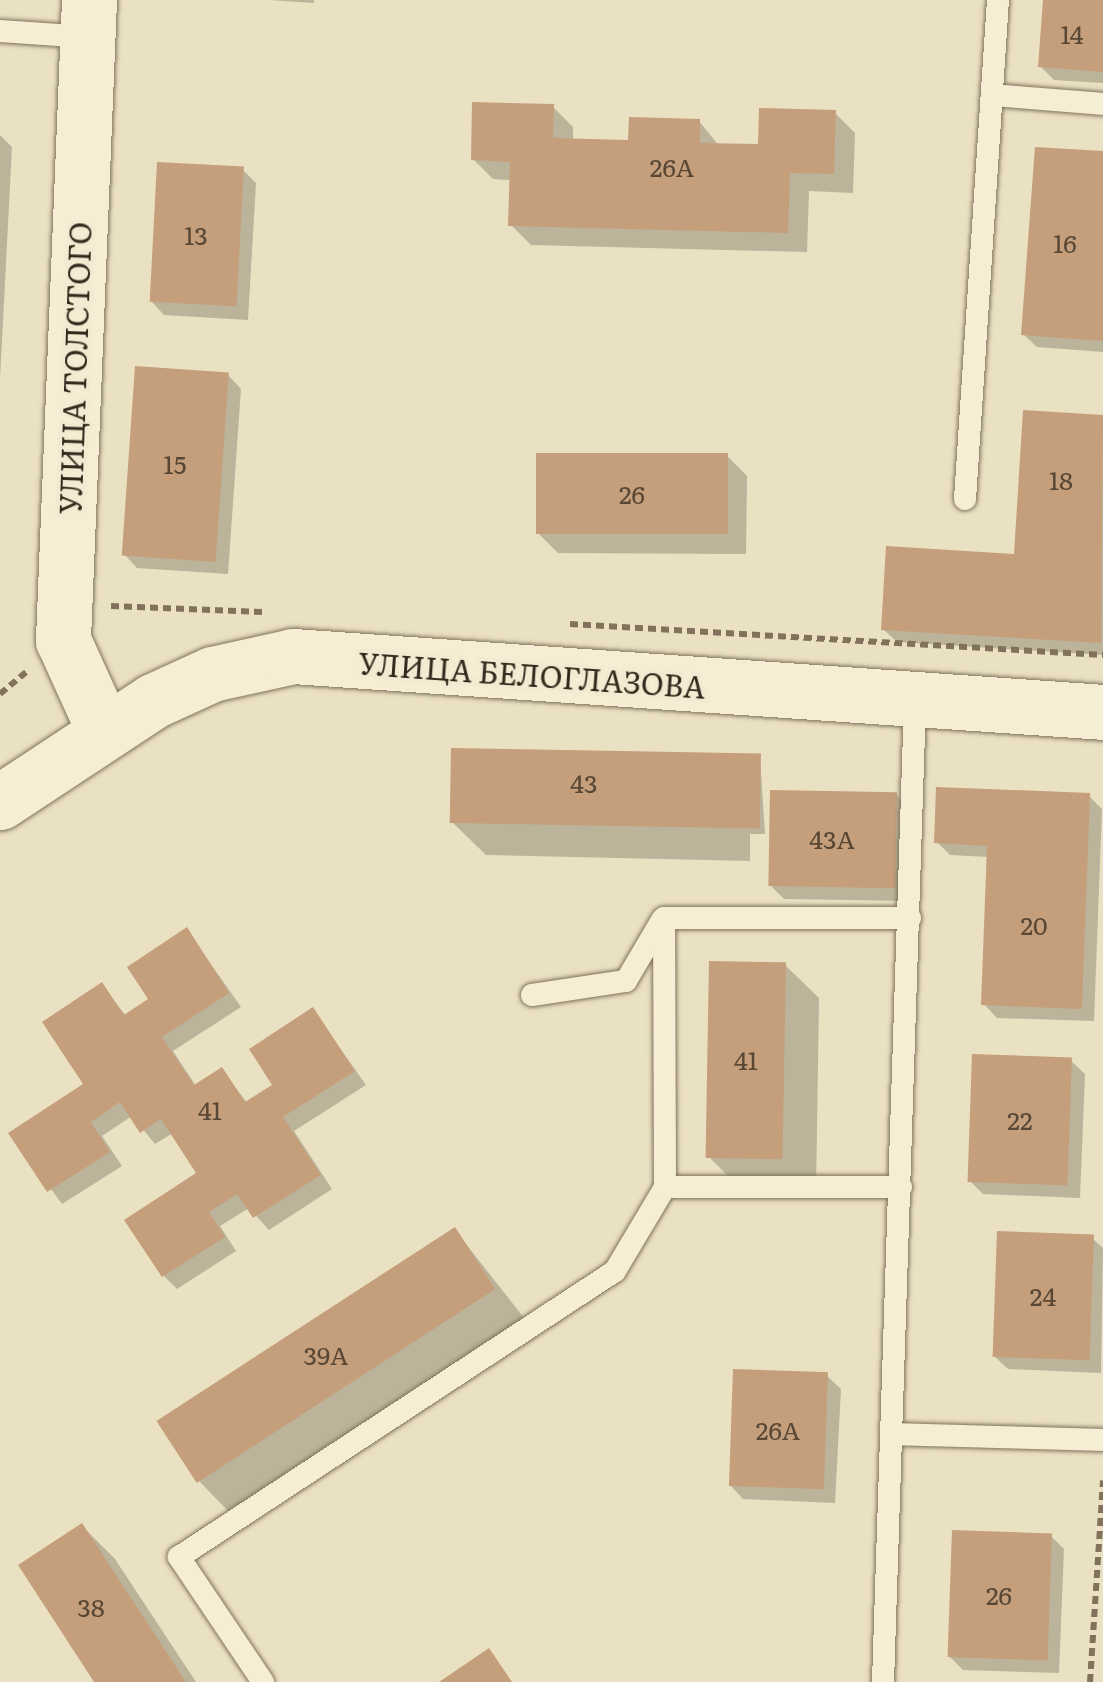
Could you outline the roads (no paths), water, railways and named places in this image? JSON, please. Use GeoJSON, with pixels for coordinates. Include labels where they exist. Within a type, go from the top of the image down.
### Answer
{"type":"FeatureCollection","features":[{"type":"Feature","properties":{"kind":"street","name":"УЛИЦА ТОЛСТОГО"},"geometry":{"type":"LineString","coordinates":[[89,18],[63,640],[103,728]]}},
{"type":"Feature","properties":{"kind":"street","name":"УЛИЦА БЕЛОГЛАЗОВА"},"geometry":{"type":"LineString","coordinates":[[0,802],[103,728],[212,674],[293,656],[915,703],[1103,712]]}},
{"type":"Feature","properties":{"kind":"lane"},"geometry":{"type":"LineString","coordinates":[[966,499],[998,0]]}},
{"type":"Feature","properties":{"kind":"lane"},"geometry":{"type":"LineString","coordinates":[[0,31],[89,18]]}},
{"type":"Feature","properties":{"kind":"lane"},"geometry":{"type":"LineString","coordinates":[[992,95],[1103,104]]}},
{"type":"Feature","properties":{"kind":"lane"},"geometry":{"type":"LineString","coordinates":[[883,1682],[915,703]]}},
{"type":"Feature","properties":{"kind":"lane"},"geometry":{"type":"LineString","coordinates":[[664,918],[910,918]]}},
{"type":"Feature","properties":{"kind":"lane"},"geometry":{"type":"LineString","coordinates":[[532,996],[626,981],[664,918]]}},
{"type":"Feature","properties":{"kind":"lane"},"geometry":{"type":"LineString","coordinates":[[262,1682],[179,1557],[615,1271],[666,1187],[664,918]]}},
{"type":"Feature","properties":{"kind":"lane"},"geometry":{"type":"LineString","coordinates":[[666,1187],[901,1187]]}},
{"type":"Feature","properties":{"kind":"lane"},"geometry":{"type":"LineString","coordinates":[[892,1434],[1103,1440]]}}]}
